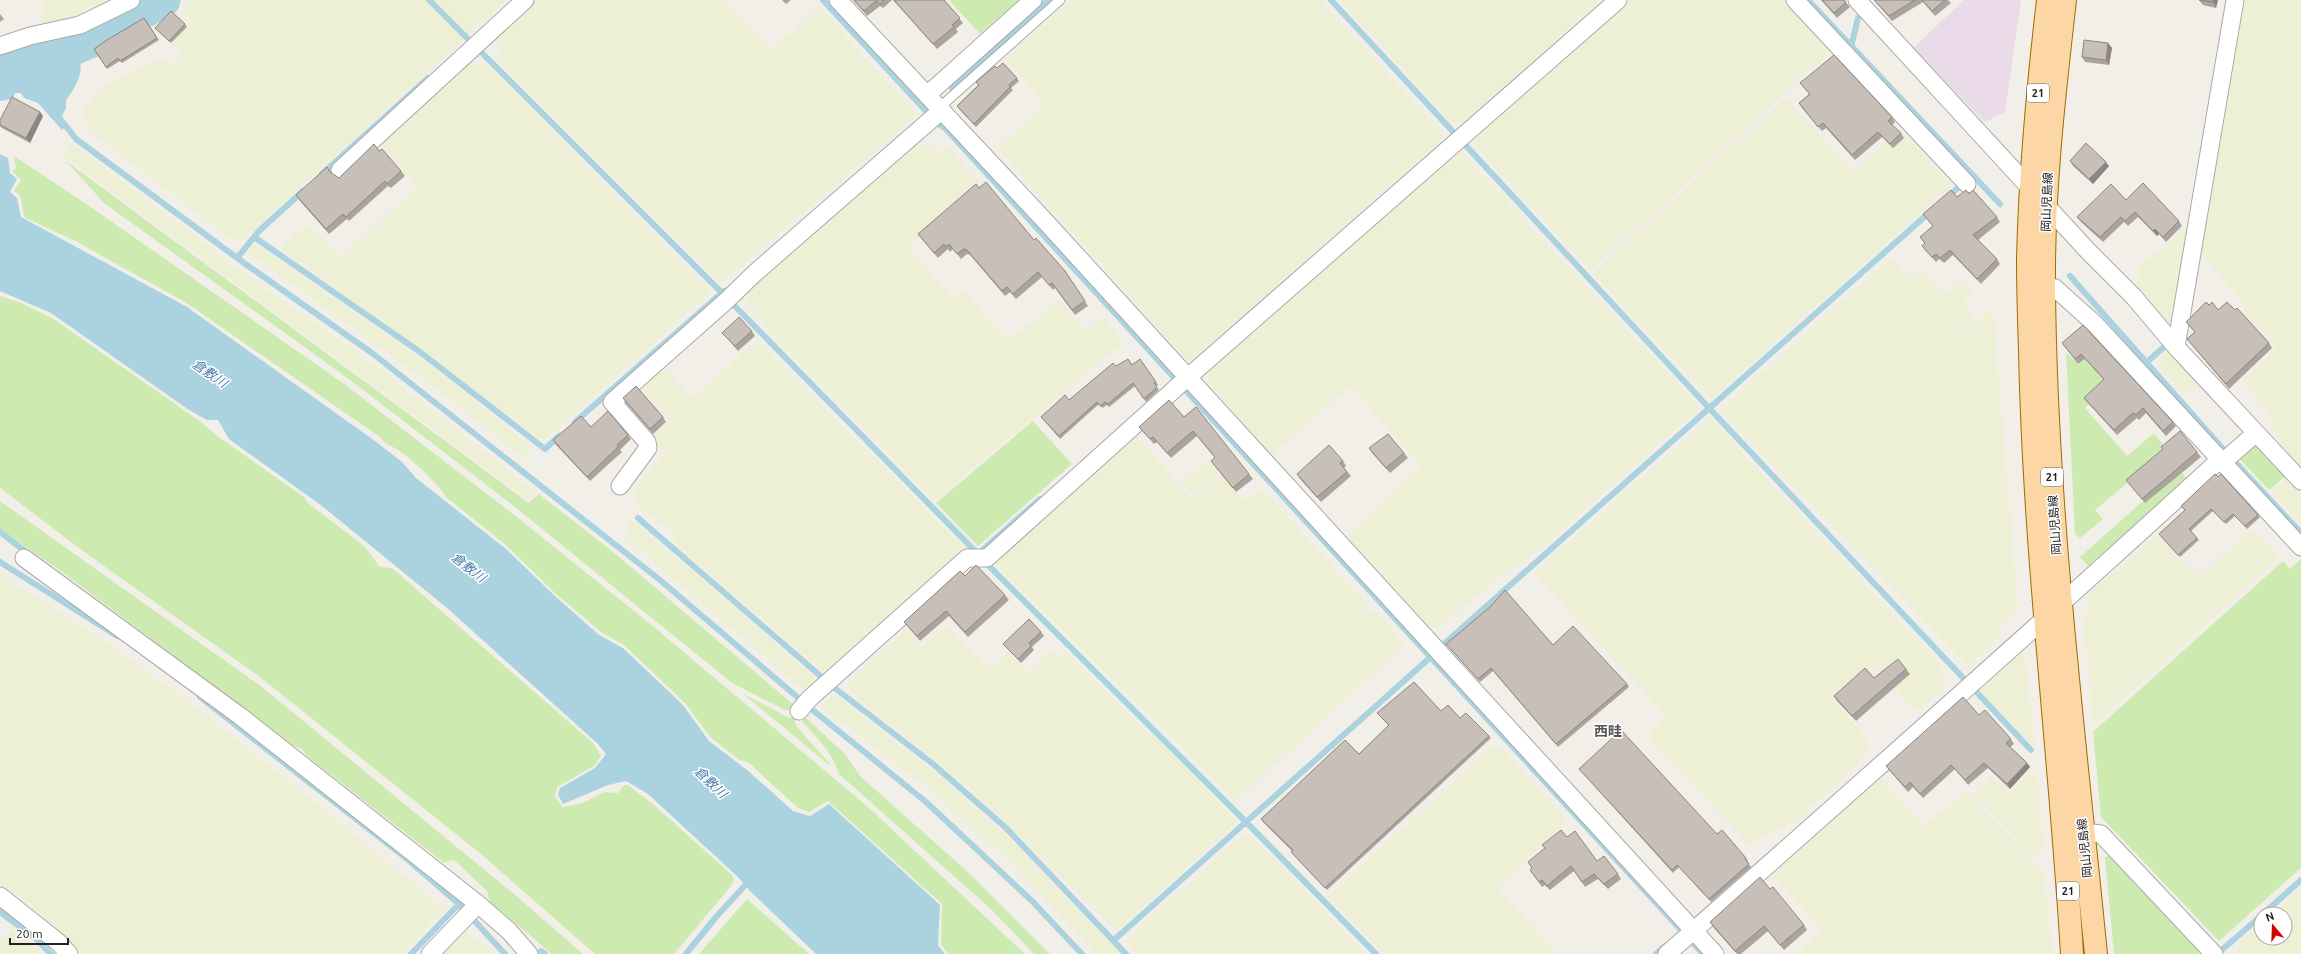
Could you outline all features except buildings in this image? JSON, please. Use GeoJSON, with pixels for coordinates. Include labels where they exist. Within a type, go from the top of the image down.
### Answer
{"type":"FeatureCollection","features":[{"type":"Feature","properties":{"kind":"main road","name":"岡山児島線"},"geometry":{"type":"LineString","coordinates":[[2048,0],[2039,73],[2031,187],[2028,259],[2031,388],[2037,531],[2053,612],[2084,832],[2096,954]]}},
{"type":"Feature","properties":{"kind":"main road","name":"岡山児島線"},"geometry":{"type":"LineString","coordinates":[[2065,0],[2050,134],[2046,204],[2044,285],[2053,612],[2072,954]]}},
{"type":"Feature","properties":{"kind":"street"},"geometry":{"type":"LineString","coordinates":[[0,46],[30,36],[80,26],[131,0]]}},
{"type":"Feature","properties":{"kind":"street"},"geometry":{"type":"LineString","coordinates":[[340,170],[525,0]]}},
{"type":"Feature","properties":{"kind":"street"},"geometry":{"type":"LineString","coordinates":[[838,0],[927,95],[937,113],[1689,935],[1715,954]]}},
{"type":"Feature","properties":{"kind":"street"},"geometry":{"type":"LineString","coordinates":[[927,95],[1033,0]]}},
{"type":"Feature","properties":{"kind":"street"},"geometry":{"type":"LineString","coordinates":[[804,705],[967,558],[987,558],[1183,382],[1618,0]]}},
{"type":"Feature","properties":{"kind":"street"},"geometry":{"type":"LineString","coordinates":[[1795,0],[1964,181]]}},
{"type":"Feature","properties":{"kind":"street"},"geometry":{"type":"LineString","coordinates":[[1857,0],[2031,187],[2116,282],[2134,297],[2176,347],[2301,481]]}},
{"type":"Feature","properties":{"kind":"street"},"geometry":{"type":"LineString","coordinates":[[2176,347],[2235,0]]}},
{"type":"Feature","properties":{"kind":"street"},"geometry":{"type":"LineString","coordinates":[[620,486],[648,448],[647,442],[612,402],[728,299],[755,273],[937,113]]}},
{"type":"Feature","properties":{"kind":"street"},"geometry":{"type":"LineString","coordinates":[[2044,285],[2056,288],[2095,324],[2227,458],[2301,547]]}},
{"type":"Feature","properties":{"kind":"street"},"geometry":{"type":"LineString","coordinates":[[1667,954],[2053,612],[2215,464],[2227,458],[2256,433]]}},
{"type":"Feature","properties":{"kind":"street"},"geometry":{"type":"LineString","coordinates":[[24,558],[240,716],[472,911],[509,931],[529,954]]}},
{"type":"Feature","properties":{"kind":"street"},"geometry":{"type":"LineString","coordinates":[[2084,832],[2101,834],[2213,953]]}},
{"type":"Feature","properties":{"kind":"street"},"geometry":{"type":"LineString","coordinates":[[0,896],[58,942],[69,954]]}},
{"type":"Feature","properties":{"kind":"street"},"geometry":{"type":"LineString","coordinates":[[430,954],[472,911]]}},
{"type":"Feature","properties":{"kind":"lane"},"geometry":{"type":"LineString","coordinates":[[937,113],[1060,0]]}},
{"type":"Feature","properties":{"kind":"shaded area"},"geometry":{"type":"Polygon","coordinates":[[[1964,0],[2021,0],[2005,112],[1985,122],[1913,48],[1964,0]]]}},
{"type":"Feature","properties":{"kind":"green space"},"geometry":{"type":"Polygon","coordinates":[[[43,0],[105,0],[104,8],[80,19],[40,27],[43,0]]]}},
{"type":"Feature","properties":{"kind":"green space"},"geometry":{"type":"Polygon","coordinates":[[[193,0],[506,0],[253,231],[240,242],[235,242],[89,131],[84,117],[84,107],[103,87],[152,62],[165,60],[170,63],[180,59],[182,54],[172,44],[191,21],[182,10],[193,0]]]}},
{"type":"Feature","properties":{"kind":"green space"},"geometry":{"type":"Polygon","coordinates":[[[535,0],[723,0],[772,50],[819,7],[917,115],[721,283],[494,57],[502,49],[493,39],[535,0]]]}},
{"type":"Feature","properties":{"kind":"green space"},"geometry":{"type":"Polygon","coordinates":[[[949,0],[1019,0],[980,34],[949,0]]]}},
{"type":"Feature","properties":{"kind":"green space"},"geometry":{"type":"Polygon","coordinates":[[[1072,0],[1320,0],[1444,136],[1189,362],[997,148],[1045,104],[1005,59],[1072,0]]]}},
{"type":"Feature","properties":{"kind":"green space"},"geometry":{"type":"Polygon","coordinates":[[[1339,0],[1602,0],[1462,123],[1451,122],[1339,0]]]}},
{"type":"Feature","properties":{"kind":"green space"},"geometry":{"type":"Polygon","coordinates":[[[1629,0],[1787,0],[1831,51],[1590,270],[1469,139],[1629,0]]]}},
{"type":"Feature","properties":{"kind":"green space"},"geometry":{"type":"Polygon","coordinates":[[[2240,0],[2301,0],[2301,467],[2280,444],[2266,409],[2242,380],[2277,349],[2241,311],[2246,305],[2202,255],[2200,249],[2240,0]]]}},
{"type":"Feature","properties":{"kind":"green space"},"geometry":{"type":"Polygon","coordinates":[[[468,62],[478,65],[485,63],[711,292],[543,441],[283,250],[284,246],[294,234],[306,226],[311,226],[341,257],[417,187],[379,145],[468,62]]]}},
{"type":"Feature","properties":{"kind":"green space"},"geometry":{"type":"Polygon","coordinates":[[[1787,98],[1853,171],[1900,130],[1951,186],[1711,399],[1593,274],[1787,98]]]}},
{"type":"Feature","properties":{"kind":"green space"},"geometry":{"type":"Polygon","coordinates":[[[916,143],[922,146],[926,144],[936,154],[947,147],[982,185],[908,247],[952,298],[963,290],[1008,341],[1059,299],[1084,328],[1090,327],[1102,317],[1124,342],[934,501],[768,329],[750,309],[745,292],[916,143]]]}},
{"type":"Feature","properties":{"kind":"green space"},"geometry":{"type":"Polygon","coordinates":[[[73,144],[261,286],[364,357],[537,493],[529,501],[63,156],[73,144]]]}},
{"type":"Feature","properties":{"kind":"green space"},"geometry":{"type":"Polygon","coordinates":[[[1458,149],[1700,408],[1517,568],[1507,570],[1457,613],[1432,630],[1347,537],[1420,467],[1351,386],[1271,456],[1208,382],[1207,369],[1458,149]]]}},
{"type":"Feature","properties":{"kind":"green space"},"geometry":{"type":"Polygon","coordinates":[[[14,156],[82,201],[343,383],[513,514],[654,627],[868,807],[1025,954],[949,954],[941,945],[942,904],[828,801],[809,812],[798,808],[749,763],[740,760],[711,738],[685,703],[624,645],[601,632],[556,594],[506,545],[447,498],[431,479],[403,453],[387,444],[380,437],[185,302],[77,242],[24,217],[20,195],[14,191],[21,180],[12,171],[16,169],[14,156]]]}},
{"type":"Feature","properties":{"kind":"green space"},"geometry":{"type":"Polygon","coordinates":[[[66,161],[529,503],[539,494],[618,556],[795,706],[792,709],[785,710],[732,683],[515,507],[353,382],[104,203],[66,161]]]}},
{"type":"Feature","properties":{"kind":"green space"},"geometry":{"type":"Polygon","coordinates":[[[2186,226],[2189,228],[2170,325],[2133,284],[2141,278],[2136,270],[2186,226]]]}},
{"type":"Feature","properties":{"kind":"green space"},"geometry":{"type":"Polygon","coordinates":[[[255,244],[433,367],[529,444],[527,450],[532,455],[527,460],[419,376],[248,252],[255,244]]]}},
{"type":"Feature","properties":{"kind":"green space"},"geometry":{"type":"Polygon","coordinates":[[[1891,258],[1959,336],[1993,308],[2018,610],[1996,630],[2001,636],[1968,665],[1720,411],[1891,258]]]}},
{"type":"Feature","properties":{"kind":"green space"},"geometry":{"type":"Polygon","coordinates":[[[1918,270],[1934,282],[1946,295],[1961,281],[1973,293],[1963,301],[1973,320],[1958,332],[1910,278],[1918,270]]]}},
{"type":"Feature","properties":{"kind":"green space"},"geometry":{"type":"Polygon","coordinates":[[[0,296],[21,303],[52,318],[201,422],[220,438],[304,497],[308,503],[364,546],[380,567],[392,568],[593,743],[601,756],[594,766],[557,787],[555,796],[563,807],[582,803],[605,792],[618,793],[624,785],[628,785],[655,806],[732,875],[734,880],[731,886],[674,954],[595,954],[481,854],[260,677],[87,554],[0,488],[0,296]]]}},
{"type":"Feature","properties":{"kind":"green space"},"geometry":{"type":"Polygon","coordinates":[[[757,340],[963,547],[960,550],[960,558],[828,676],[679,547],[671,532],[635,503],[637,484],[666,453],[651,437],[669,421],[642,389],[660,371],[665,374],[669,372],[693,399],[757,340]]]}},
{"type":"Feature","properties":{"kind":"green space"},"geometry":{"type":"Polygon","coordinates":[[[2104,341],[2113,360],[2107,374],[2102,379],[2108,386],[2085,408],[2127,456],[2154,433],[2167,450],[2095,510],[2103,519],[2080,538],[2075,534],[2066,352],[2079,365],[2104,341]]]}},
{"type":"Feature","properties":{"kind":"green space"},"geometry":{"type":"Polygon","coordinates":[[[2169,349],[2200,383],[2184,396],[2157,364],[2169,349]]]}},
{"type":"Feature","properties":{"kind":"green space"},"geometry":{"type":"Polygon","coordinates":[[[1710,418],[1942,667],[1946,679],[1944,690],[1917,711],[1873,666],[1834,701],[1865,736],[1869,752],[1794,821],[1748,844],[1647,736],[1666,716],[1534,573],[1710,418]]]}},
{"type":"Feature","properties":{"kind":"green space"},"geometry":{"type":"Polygon","coordinates":[[[1033,421],[1072,464],[978,546],[936,503],[1033,421]]]}},
{"type":"Feature","properties":{"kind":"green space"},"geometry":{"type":"Polygon","coordinates":[[[1135,435],[1193,500],[1222,476],[1246,502],[1262,489],[1368,605],[1368,614],[1377,612],[1404,644],[1236,801],[994,563],[1135,435]]]}},
{"type":"Feature","properties":{"kind":"green space"},"geometry":{"type":"Polygon","coordinates":[[[2254,440],[2287,475],[2269,490],[2237,456],[2254,440]]]}},
{"type":"Feature","properties":{"kind":"green space"},"geometry":{"type":"Polygon","coordinates":[[[1208,460],[1220,473],[1193,496],[1182,483],[1208,460]]]}},
{"type":"Feature","properties":{"kind":"green space"},"geometry":{"type":"Polygon","coordinates":[[[2179,469],[2187,479],[2088,566],[2080,557],[2179,469]]]}},
{"type":"Feature","properties":{"kind":"green space"},"geometry":{"type":"Polygon","coordinates":[[[2288,477],[2301,491],[2301,523],[2271,492],[2288,477]]]}},
{"type":"Feature","properties":{"kind":"green space"},"geometry":{"type":"Polygon","coordinates":[[[0,501],[262,687],[514,894],[583,954],[552,954],[490,902],[487,891],[454,860],[444,863],[307,756],[302,749],[294,746],[65,574],[0,529],[0,501]]]}},
{"type":"Feature","properties":{"kind":"green space"},"geometry":{"type":"Polygon","coordinates":[[[630,518],[761,630],[820,683],[806,692],[625,537],[630,518]]]}},
{"type":"Feature","properties":{"kind":"green space"},"geometry":{"type":"Polygon","coordinates":[[[2254,531],[2279,557],[2093,726],[2084,625],[2090,592],[2159,535],[2199,577],[2248,532],[2254,531]]]}},
{"type":"Feature","properties":{"kind":"green space"},"geometry":{"type":"Polygon","coordinates":[[[2301,559],[2301,868],[2258,906],[2253,906],[2253,911],[2219,941],[2101,817],[2093,732],[2283,561],[2290,569],[2301,559]]]}},
{"type":"Feature","properties":{"kind":"green space"},"geometry":{"type":"Polygon","coordinates":[[[0,574],[108,643],[195,707],[288,780],[444,909],[401,954],[82,954],[30,904],[0,884],[0,574]]]}},
{"type":"Feature","properties":{"kind":"green space"},"geometry":{"type":"Polygon","coordinates":[[[948,627],[990,669],[1008,652],[1029,672],[1053,650],[1059,656],[1065,651],[1147,734],[1150,732],[1238,822],[1116,931],[973,791],[853,695],[848,684],[905,630],[923,647],[942,630],[948,627]]]}},
{"type":"Feature","properties":{"kind":"green space"},"geometry":{"type":"Polygon","coordinates":[[[2020,650],[2024,651],[2035,749],[1975,685],[2020,650]]]}},
{"type":"Feature","properties":{"kind":"green space"},"geometry":{"type":"Polygon","coordinates":[[[742,693],[787,717],[793,717],[797,727],[831,765],[829,765],[742,693]]]}},
{"type":"Feature","properties":{"kind":"green space"},"geometry":{"type":"Polygon","coordinates":[[[833,694],[940,776],[1008,837],[1121,954],[1097,954],[1004,857],[926,787],[822,707],[833,694]]]}},
{"type":"Feature","properties":{"kind":"green space"},"geometry":{"type":"Polygon","coordinates":[[[802,717],[806,718],[845,754],[860,776],[969,873],[1050,954],[1034,954],[993,911],[839,774],[828,752],[802,721],[802,717]]]}},
{"type":"Feature","properties":{"kind":"green space"},"geometry":{"type":"Polygon","coordinates":[[[1493,747],[1504,751],[1560,812],[1566,822],[1497,888],[1558,954],[1384,954],[1328,896],[1493,747]]]}},
{"type":"Feature","properties":{"kind":"green space"},"geometry":{"type":"Polygon","coordinates":[[[2028,775],[2038,776],[2043,849],[2033,857],[1974,793],[1992,776],[2009,792],[2028,775]]]}},
{"type":"Feature","properties":{"kind":"green space"},"geometry":{"type":"Polygon","coordinates":[[[1878,776],[1924,826],[1966,791],[2044,873],[2052,954],[1797,954],[1822,930],[1770,872],[1878,776]]]}},
{"type":"Feature","properties":{"kind":"green space"},"geometry":{"type":"Polygon","coordinates":[[[1244,834],[1251,836],[1365,954],[1137,954],[1125,941],[1244,834]]]}},
{"type":"Feature","properties":{"kind":"green space"},"geometry":{"type":"Polygon","coordinates":[[[2113,853],[2207,954],[2114,954],[2105,858],[2113,853]]]}},
{"type":"Feature","properties":{"kind":"green space"},"geometry":{"type":"Polygon","coordinates":[[[2301,889],[2301,954],[2236,954],[2239,944],[2253,932],[2253,946],[2293,946],[2293,906],[2282,906],[2301,889]]]}},
{"type":"Feature","properties":{"kind":"green space"},"geometry":{"type":"Polygon","coordinates":[[[747,899],[809,954],[699,954],[747,899]]]}},
{"type":"Feature","properties":{"kind":"green space"},"geometry":{"type":"Polygon","coordinates":[[[12,928],[41,954],[0,954],[0,942],[12,928]]]}},
{"type":"Feature","properties":{"kind":"green space"},"geometry":{"type":"Polygon","coordinates":[[[466,931],[483,944],[492,954],[444,954],[466,931]]]}},
{"type":"Feature","properties":{"kind":"water"},"geometry":{"type":"Polygon","coordinates":[[[67,34],[78,52],[81,67],[77,83],[66,100],[66,108],[62,116],[67,125],[62,130],[38,103],[24,98],[21,93],[15,93],[13,99],[0,101],[0,52],[67,34]]]}},
{"type":"Feature","properties":{"kind":"water","name":"倉敷川"},"geometry":{"type":"Polygon","coordinates":[[[0,154],[8,158],[10,173],[17,179],[10,192],[17,198],[21,217],[187,307],[375,441],[402,462],[416,478],[506,549],[556,597],[599,635],[623,648],[683,705],[709,741],[747,770],[793,811],[810,816],[829,804],[940,905],[938,945],[945,954],[816,954],[750,891],[738,877],[648,794],[626,781],[608,785],[563,804],[558,795],[560,788],[595,768],[606,754],[598,744],[447,608],[322,506],[229,439],[218,420],[207,420],[189,410],[51,313],[0,291],[0,154]]]}},
{"type":"Feature","properties":{"kind":"waterway"},"geometry":{"type":"LineString","coordinates":[[0,78],[92,40],[163,0]]}},
{"type":"Feature","properties":{"kind":"waterway"},"geometry":{"type":"LineString","coordinates":[[429,0],[722,293],[978,554]]}},
{"type":"Feature","properties":{"kind":"waterway"},"geometry":{"type":"LineString","coordinates":[[823,0],[938,124],[945,128],[1703,954]]}},
{"type":"Feature","properties":{"kind":"waterway"},"geometry":{"type":"LineString","coordinates":[[952,88],[1048,0]]}},
{"type":"Feature","properties":{"kind":"waterway"},"geometry":{"type":"LineString","coordinates":[[1331,0],[1709,408],[2031,750]]}},
{"type":"Feature","properties":{"kind":"waterway"},"geometry":{"type":"LineString","coordinates":[[1808,0],[2000,204]]}},
{"type":"Feature","properties":{"kind":"waterway"},"geometry":{"type":"LineString","coordinates":[[1851,47],[1858,18]]}},
{"type":"Feature","properties":{"kind":"waterway"},"geometry":{"type":"LineString","coordinates":[[322,174],[428,78]]}},
{"type":"Feature","properties":{"kind":"waterway"},"geometry":{"type":"LineString","coordinates":[[62,121],[76,139],[244,263],[372,353],[660,580],[809,707],[926,802],[1032,901],[1082,954]]}},
{"type":"Feature","properties":{"kind":"waterway"},"geometry":{"type":"LineString","coordinates":[[1948,197],[1972,175]]}},
{"type":"Feature","properties":{"kind":"waterway"},"geometry":{"type":"LineString","coordinates":[[237,258],[259,231],[303,191]]}},
{"type":"Feature","properties":{"kind":"waterway"},"geometry":{"type":"LineString","coordinates":[[1444,644],[1930,212]]}},
{"type":"Feature","properties":{"kind":"waterway"},"geometry":{"type":"LineString","coordinates":[[254,237],[420,352],[545,449],[559,436]]}},
{"type":"Feature","properties":{"kind":"waterway"},"geometry":{"type":"LineString","coordinates":[[2070,276],[2223,449],[2301,533]]}},
{"type":"Feature","properties":{"kind":"waterway"},"geometry":{"type":"LineString","coordinates":[[575,422],[724,291]]}},
{"type":"Feature","properties":{"kind":"waterway"},"geometry":{"type":"LineString","coordinates":[[2146,363],[2165,346]]}},
{"type":"Feature","properties":{"kind":"waterway"},"geometry":{"type":"LineString","coordinates":[[977,555],[1040,499]]}},
{"type":"Feature","properties":{"kind":"waterway"},"geometry":{"type":"LineString","coordinates":[[638,518],[832,686],[933,764],[1005,827],[1126,954]]}},
{"type":"Feature","properties":{"kind":"waterway"},"geometry":{"type":"LineString","coordinates":[[0,532],[25,551]]}},
{"type":"Feature","properties":{"kind":"waterway"},"geometry":{"type":"LineString","coordinates":[[984,561],[1376,954]]}},
{"type":"Feature","properties":{"kind":"waterway"},"geometry":{"type":"LineString","coordinates":[[0,562],[117,636]]}},
{"type":"Feature","properties":{"kind":"waterway"},"geometry":{"type":"LineString","coordinates":[[1114,940],[1433,655]]}},
{"type":"Feature","properties":{"kind":"waterway"},"geometry":{"type":"LineString","coordinates":[[200,697],[407,859],[459,904],[505,954]]}},
{"type":"Feature","properties":{"kind":"waterway"},"geometry":{"type":"LineString","coordinates":[[686,954],[716,917],[750,880]]}},
{"type":"Feature","properties":{"kind":"waterway"},"geometry":{"type":"LineString","coordinates":[[2272,906],[2301,880]]}},
{"type":"Feature","properties":{"kind":"waterway"},"geometry":{"type":"LineString","coordinates":[[411,954],[459,904]]}},
{"type":"Feature","properties":{"kind":"waterway"},"geometry":{"type":"LineString","coordinates":[[0,912],[33,936],[51,954]]}},
{"type":"Feature","properties":{"kind":"waterway"},"geometry":{"type":"LineString","coordinates":[[2217,954],[2253,923]]}},
{"type":"Feature","properties":{"kind":"waterway"},"geometry":{"type":"LineString","coordinates":[[1656,954],[1665,946]]}},
{"type":"Feature","properties":{"kind":"waterway"},"geometry":{"type":"LineString","coordinates":[[541,951],[545,954]]}},
{"type":"Feature","properties":{"kind":"district","name":"西畦"},"geometry":{"type":"Point","coordinates":[1608,731]}}]}
